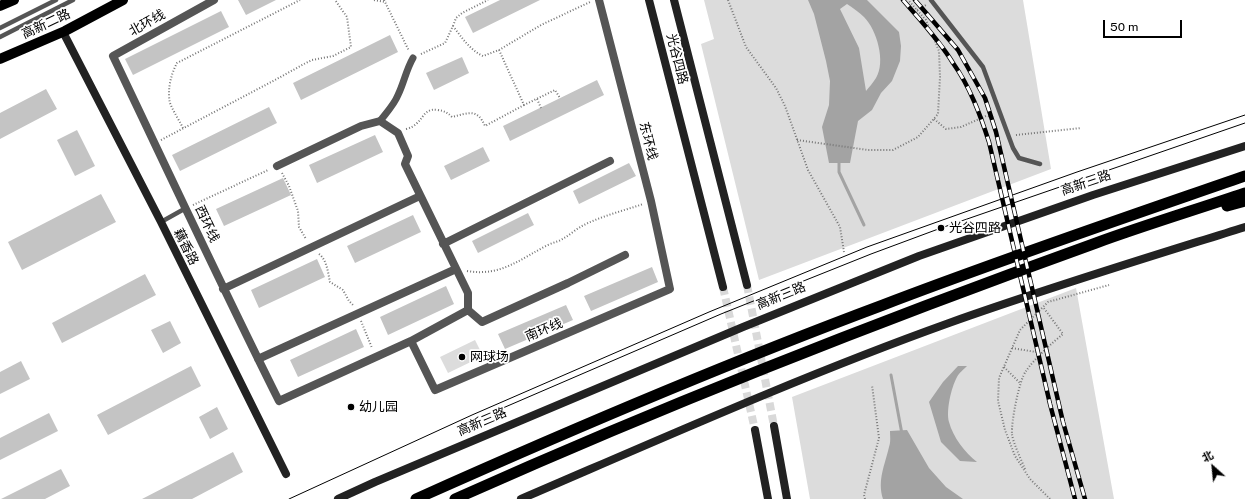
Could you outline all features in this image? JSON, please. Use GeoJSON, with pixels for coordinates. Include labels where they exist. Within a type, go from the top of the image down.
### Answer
{"type":"FeatureCollection","features":[{"type":"Feature","properties":{"kind":"highway"},"geometry":{"type":"LineString","coordinates":[[1093,228],[1245,169]]}},
{"type":"Feature","properties":{"kind":"highway"},"geometry":{"type":"LineString","coordinates":[[416,499],[694,379],[882,305],[1093,228],[1245,176]]}},
{"type":"Feature","properties":{"kind":"highway"},"geometry":{"type":"LineString","coordinates":[[455,499],[693,397],[887,320],[1097,243],[1245,193]]}},
{"type":"Feature","properties":{"kind":"highway"},"geometry":{"type":"LineString","coordinates":[[1097,243],[1245,201]]}},
{"type":"Feature","properties":{"kind":"main road"},"geometry":{"type":"LineString","coordinates":[[0,6],[14,0]]}},
{"type":"Feature","properties":{"kind":"main road","name":"高新二路"},"geometry":{"type":"LineString","coordinates":[[0,59],[63,32],[124,0]]}},
{"type":"Feature","properties":{"kind":"main road","name":"光谷四路"},"geometry":{"type":"LineString","coordinates":[[649,0],[723,287]]}},
{"type":"Feature","properties":{"kind":"main road","name":"光谷四路"},"geometry":{"type":"LineString","coordinates":[[674,0],[747,285]]}},
{"type":"Feature","properties":{"kind":"main road","name":"藕香路"},"geometry":{"type":"LineString","coordinates":[[63,32],[161,222],[286,474]]}},
{"type":"Feature","properties":{"kind":"main road","name":"高新三路"},"geometry":{"type":"LineString","coordinates":[[338,499],[736,330],[919,256],[1093,195],[1245,146]]}},
{"type":"Feature","properties":{"kind":"main road"},"geometry":{"type":"LineString","coordinates":[[521,499],[760,396],[949,323],[1107,270],[1245,227]]}},
{"type":"Feature","properties":{"kind":"main road"},"geometry":{"type":"LineString","coordinates":[[774,426],[787,499]]}},
{"type":"Feature","properties":{"kind":"main road"},"geometry":{"type":"LineString","coordinates":[[755,430],[768,499]]}},
{"type":"Feature","properties":{"kind":"street","name":"北环线"},"geometry":{"type":"LineString","coordinates":[[113,56],[214,0]]}},
{"type":"Feature","properties":{"kind":"street","name":"东环线"},"geometry":{"type":"LineString","coordinates":[[599,0],[651,201],[670,290]]}},
{"type":"Feature","properties":{"kind":"street","name":"西环线"},"geometry":{"type":"LineString","coordinates":[[113,56],[223,289],[279,401],[375,357]]}},
{"type":"Feature","properties":{"kind":"street"},"geometry":{"type":"LineString","coordinates":[[277,166],[361,126],[380,121],[397,98],[406,76],[408,66],[413,58]]}},
{"type":"Feature","properties":{"kind":"street"},"geometry":{"type":"LineString","coordinates":[[380,121],[398,133],[408,156],[405,164],[468,293],[468,310],[482,322],[625,255]]}},
{"type":"Feature","properties":{"kind":"street"},"geometry":{"type":"LineString","coordinates":[[443,244],[610,161]]}},
{"type":"Feature","properties":{"kind":"street"},"geometry":{"type":"LineString","coordinates":[[223,289],[420,196]]}},
{"type":"Feature","properties":{"kind":"street"},"geometry":{"type":"LineString","coordinates":[[258,359],[456,269]]}},
{"type":"Feature","properties":{"kind":"street","name":"南环线"},"geometry":{"type":"LineString","coordinates":[[411,341],[435,390],[670,290]]}},
{"type":"Feature","properties":{"kind":"street"},"geometry":{"type":"LineString","coordinates":[[375,357],[411,341],[468,310]]}},
{"type":"Feature","properties":{"kind":"lane"},"geometry":{"type":"LineString","coordinates":[[0,28],[56,0]]}},
{"type":"Feature","properties":{"kind":"lane"},"geometry":{"type":"LineString","coordinates":[[0,37],[73,0]]}},
{"type":"Feature","properties":{"kind":"lane"},"geometry":{"type":"LineString","coordinates":[[931,0],[984,67],[1013,148],[1019,158],[1040,164]]}},
{"type":"Feature","properties":{"kind":"lane"},"geometry":{"type":"LineString","coordinates":[[161,222],[186,208]]}},
{"type":"Feature","properties":{"kind":"path"},"geometry":{"type":"LineString","coordinates":[[183,128],[170,103],[169,88],[173,70],[177,64],[300,0]]}},
{"type":"Feature","properties":{"kind":"path"},"geometry":{"type":"LineString","coordinates":[[155,143],[312,60],[333,56],[351,47],[347,18],[335,0]]}},
{"type":"Feature","properties":{"kind":"path"},"geometry":{"type":"LineString","coordinates":[[374,0],[385,1],[413,58],[445,43],[456,18],[462,13],[488,0]]}},
{"type":"Feature","properties":{"kind":"path"},"geometry":{"type":"LineString","coordinates":[[453,26],[462,39],[476,52],[483,56],[499,50],[540,25],[594,0]]}},
{"type":"Feature","properties":{"kind":"path"},"geometry":{"type":"LineString","coordinates":[[728,0],[746,47],[776,88],[785,106],[808,170],[840,227],[844,252]]}},
{"type":"Feature","properties":{"kind":"path"},"geometry":{"type":"LineString","coordinates":[[797,140],[868,150],[892,150],[918,137],[938,114],[940,77],[938,51],[926,20],[908,0]]}},
{"type":"Feature","properties":{"kind":"path"},"geometry":{"type":"LineString","coordinates":[[499,50],[524,105]]}},
{"type":"Feature","properties":{"kind":"path"},"geometry":{"type":"LineString","coordinates":[[398,133],[416,125],[424,114],[433,109],[447,112],[452,117],[472,112],[481,118],[485,126],[555,90],[560,98]]}},
{"type":"Feature","properties":{"kind":"path"},"geometry":{"type":"LineString","coordinates":[[536,99],[541,108]]}},
{"type":"Feature","properties":{"kind":"path"},"geometry":{"type":"LineString","coordinates":[[186,208],[277,166],[289,186],[298,211],[299,227],[310,248],[323,256],[330,282],[343,290],[349,301],[356,308],[375,357]]}},
{"type":"Feature","properties":{"kind":"path"},"geometry":{"type":"LineString","coordinates":[[456,269],[478,273],[499,270],[514,264],[549,244],[563,240],[581,226],[602,217],[651,201]]}},
{"type":"Feature","properties":{"kind":"path"},"geometry":{"type":"LineString","coordinates":[[1050,499],[1030,479],[1015,456],[1005,430],[998,401],[1000,378],[1020,330],[1048,302],[1110,286]]}},
{"type":"Feature","properties":{"kind":"path"},"geometry":{"type":"LineString","coordinates":[[1026,474],[1012,434],[1014,409],[1025,372],[1063,334],[1043,307]]}},
{"type":"Feature","properties":{"kind":"path"},"geometry":{"type":"LineString","coordinates":[[1012,348],[1043,353]]}},
{"type":"Feature","properties":{"kind":"path"},"geometry":{"type":"LineString","coordinates":[[1004,367],[1021,384]]}},
{"type":"Feature","properties":{"kind":"path"},"geometry":{"type":"LineString","coordinates":[[865,499],[864,494],[879,438],[872,385]]}},
{"type":"Feature","properties":{"kind":"shaded area"},"geometry":{"type":"Polygon","coordinates":[[[704,0],[1023,0],[1051,169],[759,280],[701,44],[714,39],[704,0]]]}},
{"type":"Feature","properties":{"kind":"shaded area"},"geometry":{"type":"Polygon","coordinates":[[[808,0],[867,0],[899,32],[901,46],[900,61],[892,81],[881,93],[872,110],[858,121],[850,163],[829,163],[822,127],[829,105],[830,81],[814,14],[808,0]],[[847,4],[840,9],[859,48],[866,91],[875,80],[879,71],[879,46],[869,23],[862,15],[847,4]]]}},
{"type":"Feature","properties":{"kind":"shaded area"},"geometry":{"type":"Polygon","coordinates":[[[1076,288],[1114,499],[810,499],[792,397],[1076,288]]]}},
{"type":"Feature","properties":{"kind":"shaded area","name":"网球场"},"geometry":{"type":"Polygon","coordinates":[[[475,340],[483,356],[448,373],[440,357],[475,340]]]}},
{"type":"Feature","properties":{"kind":"shaded area"},"geometry":{"type":"Polygon","coordinates":[[[958,366],[967,366],[958,376],[953,387],[948,417],[953,433],[960,444],[977,462],[960,461],[941,442],[929,402],[943,382],[958,366]]]}},
{"type":"Feature","properties":{"kind":"shaded area"},"geometry":{"type":"Polygon","coordinates":[[[907,430],[929,468],[946,487],[963,499],[883,499],[881,492],[881,479],[890,443],[890,431],[907,430]]]}},
{"type":"Feature","properties":{"kind":"building"},"geometry":{"type":"Polygon","coordinates":[[[238,0],[276,0],[246,15],[238,0]]]}},
{"type":"Feature","properties":{"kind":"building"},"geometry":{"type":"Polygon","coordinates":[[[500,0],[540,0],[473,33],[465,17],[500,0]]]}},
{"type":"Feature","properties":{"kind":"building"},"geometry":{"type":"Polygon","coordinates":[[[221,11],[229,27],[133,75],[125,59],[221,11]]]}},
{"type":"Feature","properties":{"kind":"building"},"geometry":{"type":"Polygon","coordinates":[[[390,35],[398,52],[301,100],[293,83],[390,35]]]}},
{"type":"Feature","properties":{"kind":"building"},"geometry":{"type":"Polygon","coordinates":[[[462,57],[469,73],[434,90],[426,73],[462,57]]]}},
{"type":"Feature","properties":{"kind":"building"},"geometry":{"type":"Polygon","coordinates":[[[597,80],[604,95],[510,141],[503,126],[597,80]]]}},
{"type":"Feature","properties":{"kind":"building"},"geometry":{"type":"Polygon","coordinates":[[[46,89],[57,109],[0,139],[0,113],[46,89]]]}},
{"type":"Feature","properties":{"kind":"building"},"geometry":{"type":"Polygon","coordinates":[[[269,107],[277,123],[180,171],[172,155],[269,107]]]}},
{"type":"Feature","properties":{"kind":"building"},"geometry":{"type":"Polygon","coordinates":[[[77,130],[95,166],[75,176],[57,140],[77,130]]]}},
{"type":"Feature","properties":{"kind":"building"},"geometry":{"type":"Polygon","coordinates":[[[375,135],[383,152],[317,183],[309,165],[375,135]]]}},
{"type":"Feature","properties":{"kind":"building"},"geometry":{"type":"Polygon","coordinates":[[[483,147],[490,161],[451,180],[444,166],[483,147]]]}},
{"type":"Feature","properties":{"kind":"building"},"geometry":{"type":"Polygon","coordinates":[[[629,163],[636,176],[579,204],[573,191],[629,163]]]}},
{"type":"Feature","properties":{"kind":"building"},"geometry":{"type":"Polygon","coordinates":[[[283,178],[291,195],[224,226],[216,209],[283,178]]]}},
{"type":"Feature","properties":{"kind":"building"},"geometry":{"type":"Polygon","coordinates":[[[101,194],[116,222],[22,270],[8,242],[101,194]]]}},
{"type":"Feature","properties":{"kind":"building"},"geometry":{"type":"Polygon","coordinates":[[[528,213],[534,225],[478,253],[472,241],[528,213]]]}},
{"type":"Feature","properties":{"kind":"building"},"geometry":{"type":"Polygon","coordinates":[[[413,215],[421,232],[355,263],[347,246],[413,215]]]}},
{"type":"Feature","properties":{"kind":"building"},"geometry":{"type":"Polygon","coordinates":[[[317,259],[325,277],[259,308],[251,290],[317,259]]]}},
{"type":"Feature","properties":{"kind":"building"},"geometry":{"type":"Polygon","coordinates":[[[652,267],[658,282],[591,311],[584,296],[652,267]]]}},
{"type":"Feature","properties":{"kind":"building"},"geometry":{"type":"Polygon","coordinates":[[[145,274],[156,295],[62,343],[52,323],[145,274]]]}},
{"type":"Feature","properties":{"kind":"building"},"geometry":{"type":"Polygon","coordinates":[[[446,286],[454,304],[388,335],[380,317],[446,286]]]}},
{"type":"Feature","properties":{"kind":"building"},"geometry":{"type":"Polygon","coordinates":[[[566,305],[573,320],[505,349],[498,334],[566,305]]]}},
{"type":"Feature","properties":{"kind":"building"},"geometry":{"type":"Polygon","coordinates":[[[170,321],[181,343],[163,353],[151,330],[170,321]]]}},
{"type":"Feature","properties":{"kind":"building"},"geometry":{"type":"Polygon","coordinates":[[[356,329],[364,347],[298,377],[290,360],[356,329]]]}},
{"type":"Feature","properties":{"kind":"building"},"geometry":{"type":"Polygon","coordinates":[[[21,361],[30,379],[0,394],[0,372],[21,361]]]}},
{"type":"Feature","properties":{"kind":"building"},"geometry":{"type":"Polygon","coordinates":[[[191,366],[201,386],[108,435],[97,415],[191,366]]]}},
{"type":"Feature","properties":{"kind":"building"},"geometry":{"type":"Polygon","coordinates":[[[217,407],[228,429],[210,439],[199,417],[217,407]]]}},
{"type":"Feature","properties":{"kind":"building"},"geometry":{"type":"Polygon","coordinates":[[[49,413],[58,431],[0,460],[0,438],[49,413]]]}},
{"type":"Feature","properties":{"kind":"building"},"geometry":{"type":"Polygon","coordinates":[[[233,452],[243,472],[192,499],[142,499],[233,452]]]}},
{"type":"Feature","properties":{"kind":"building"},"geometry":{"type":"Polygon","coordinates":[[[61,469],[70,486],[45,499],[1,499],[61,469]]]}},
{"type":"Feature","properties":{"kind":"waterway"},"geometry":{"type":"LineString","coordinates":[[839,160],[839,172],[864,225]]}},
{"type":"Feature","properties":{"kind":"waterway"},"geometry":{"type":"LineString","coordinates":[[891,375],[902,434]]}},
{"type":"Feature","properties":{"kind":"tunnel"},"geometry":{"type":"LineString","coordinates":[[747,285],[774,426]]}},
{"type":"Feature","properties":{"kind":"tunnel"},"geometry":{"type":"LineString","coordinates":[[723,287],[755,430]]}},
{"type":"Feature","properties":{"kind":"tram line"},"geometry":{"type":"LineString","coordinates":[[289,499],[472,415],[709,312],[867,247],[1077,172],[1245,115]]}},
{"type":"Feature","properties":{"kind":"tram line"},"geometry":{"type":"LineString","coordinates":[[489,414],[721,314],[871,254],[941,228],[1245,123]]}},
{"type":"Feature","properties":{"kind":"railway"},"geometry":{"type":"LineString","coordinates":[[903,0],[936,38],[959,72],[974,101],[986,132],[1050,404],[1075,499]]}},
{"type":"Feature","properties":{"kind":"railway"},"geometry":{"type":"LineString","coordinates":[[915,0],[958,50],[985,98],[996,132],[1063,422],[1085,499]]}},
{"type":"Feature","properties":{"kind":"place","name":"光谷四路"},"geometry":{"type":"Point","coordinates":[941,228]}},
{"type":"Feature","properties":{"kind":"place","name":"网球场"},"geometry":{"type":"Point","coordinates":[462,357]}},
{"type":"Feature","properties":{"kind":"place","name":"幼儿园"},"geometry":{"type":"Point","coordinates":[351,407]}}]}
